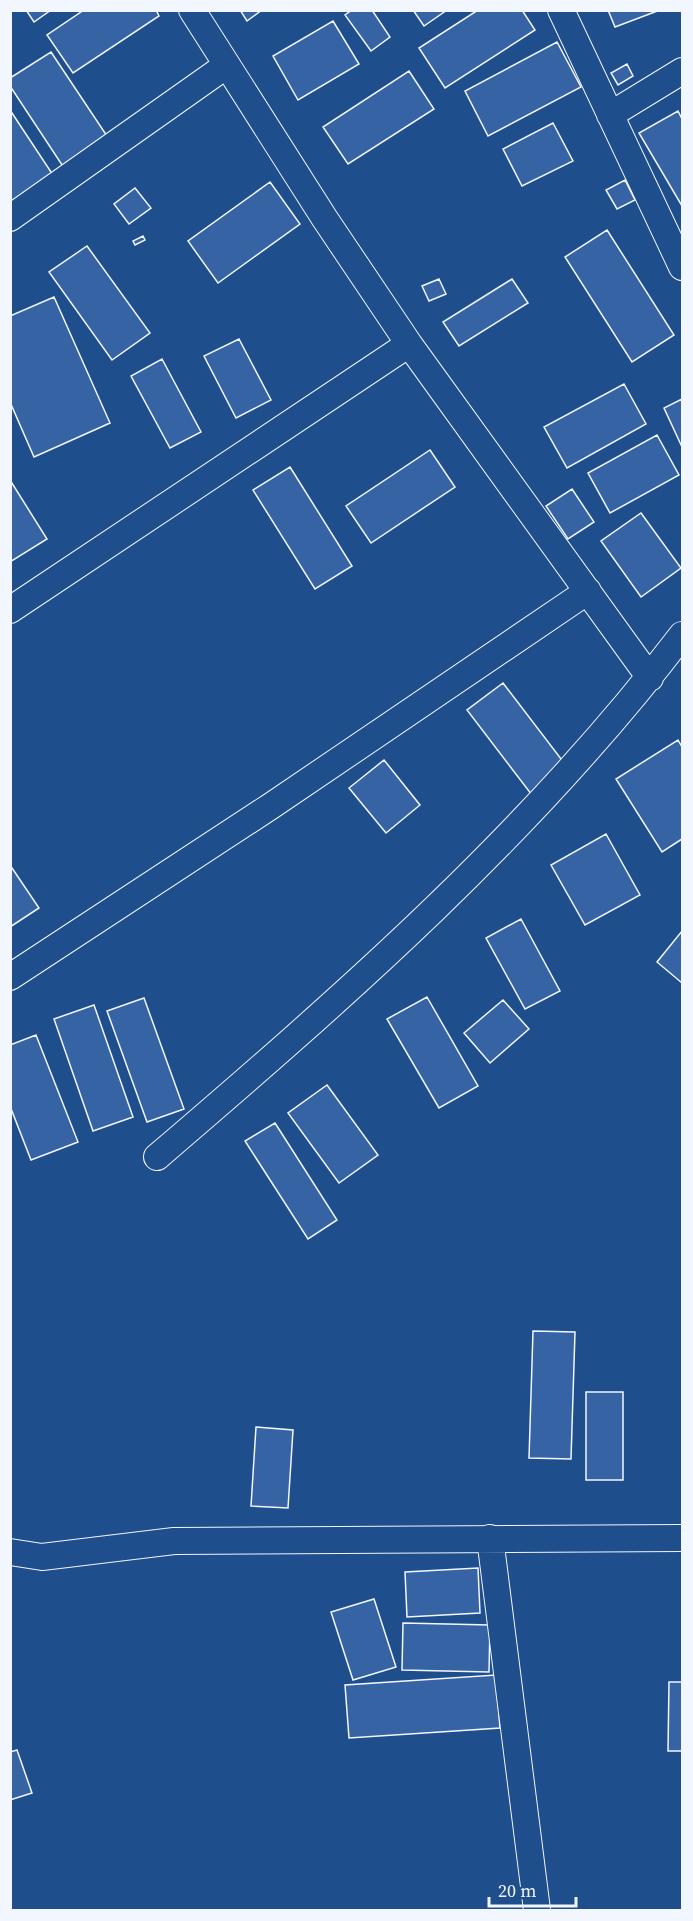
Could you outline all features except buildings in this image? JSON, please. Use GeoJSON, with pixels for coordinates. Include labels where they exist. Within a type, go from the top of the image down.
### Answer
{"type":"FeatureCollection","features":[{"type":"Feature","properties":{"kind":"street"},"geometry":{"type":"LineString","coordinates":[[192,10],[325,219],[410,344],[650,678]]}},
{"type":"Feature","properties":{"kind":"street"},"geometry":{"type":"LineString","coordinates":[[561,10],[682,267]]}},
{"type":"Feature","properties":{"kind":"street"},"geometry":{"type":"LineString","coordinates":[[10,218],[227,65]]}},
{"type":"Feature","properties":{"kind":"street"},"geometry":{"type":"LineString","coordinates":[[610,115],[682,70]]}},
{"type":"Feature","properties":{"kind":"street"},"geometry":{"type":"LineString","coordinates":[[10,610],[410,344]]}},
{"type":"Feature","properties":{"kind":"street"},"geometry":{"type":"LineString","coordinates":[[10,977],[271,806],[588,591]]}},
{"type":"Feature","properties":{"kind":"street"},"geometry":{"type":"LineString","coordinates":[[157,1157],[309,1026],[421,921],[542,800],[650,678],[682,635]]}},
{"type":"Feature","properties":{"kind":"street"},"geometry":{"type":"LineString","coordinates":[[490,1538],[537,1911]]}},
{"type":"Feature","properties":{"kind":"street"},"geometry":{"type":"LineString","coordinates":[[10,1552],[42,1557],[174,1541],[682,1538]]}}]}
